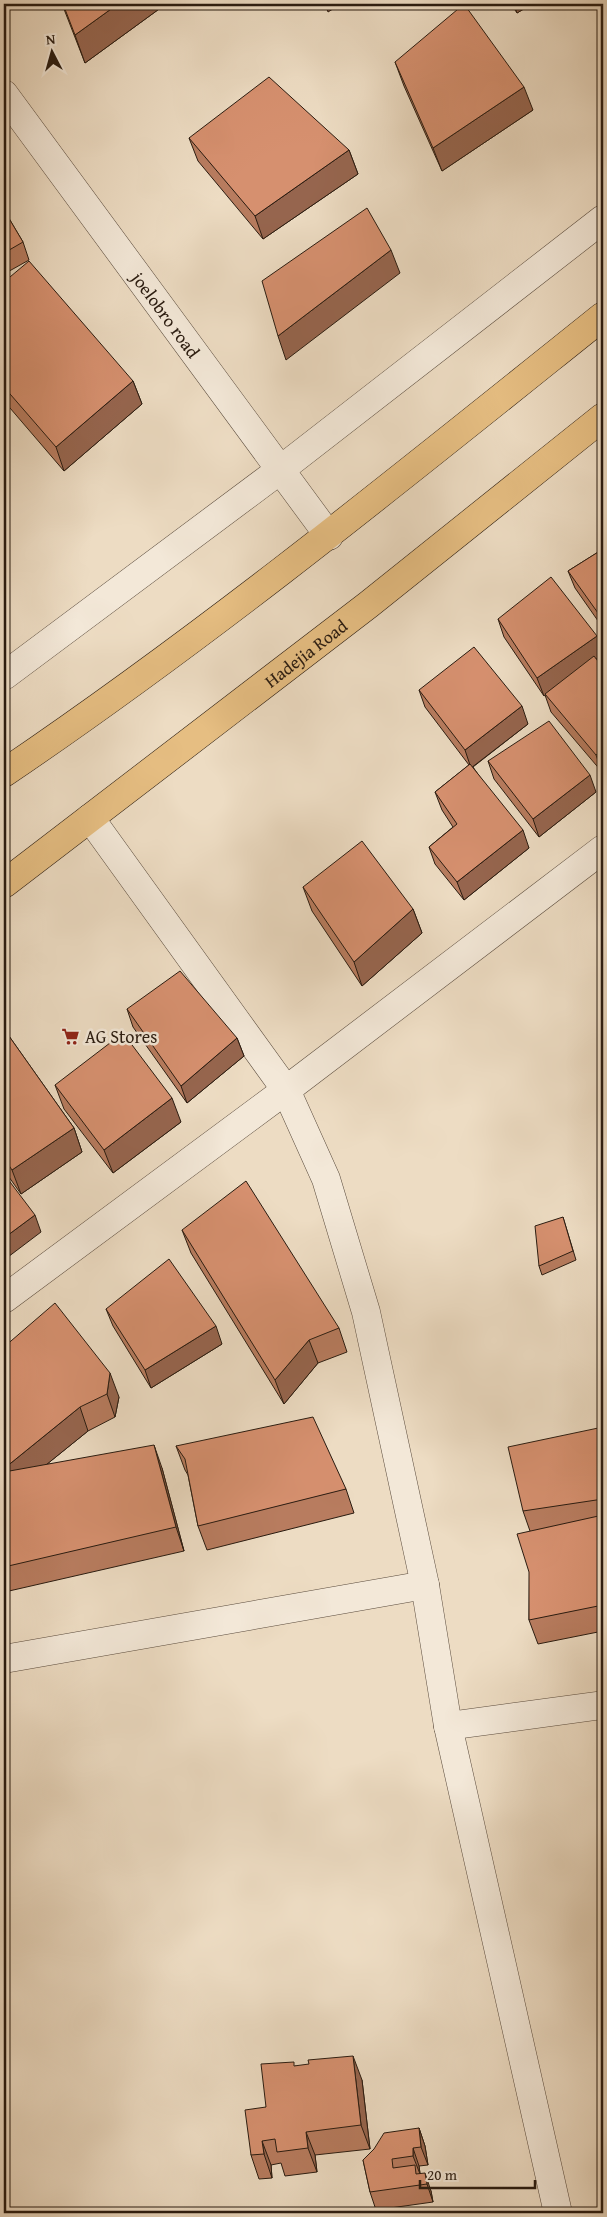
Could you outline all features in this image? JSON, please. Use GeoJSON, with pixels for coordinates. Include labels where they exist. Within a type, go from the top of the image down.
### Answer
{"type":"FeatureCollection","features":[{"type":"Feature","properties":{"kind":"main road"},"geometry":{"type":"LineString","coordinates":[[4,773],[95,711],[329,536],[603,316]]}},
{"type":"Feature","properties":{"kind":"main road","name":"Hadejia Road"},"geometry":{"type":"LineString","coordinates":[[4,884],[368,605],[603,417]]}},
{"type":"Feature","properties":{"kind":"street","name":"joelobro road"},"geometry":{"type":"LineString","coordinates":[[4,94],[329,536]]}},
{"type":"Feature","properties":{"kind":"street"},"geometry":{"type":"LineString","coordinates":[[4,676],[280,470],[603,219]]}},
{"type":"Feature","properties":{"kind":"street"},"geometry":{"type":"LineString","coordinates":[[90,818],[286,1090],[326,1179],[366,1312],[424,1585],[448,1726],[558,2213]]}},
{"type":"Feature","properties":{"kind":"street"},"geometry":{"type":"LineString","coordinates":[[4,1299],[286,1090],[603,849]]}},
{"type":"Feature","properties":{"kind":"street"},"geometry":{"type":"LineString","coordinates":[[4,1659],[424,1585]]}},
{"type":"Feature","properties":{"kind":"street"},"geometry":{"type":"LineString","coordinates":[[448,1726],[603,1705]]}},
{"type":"Feature","properties":{"kind":"building"},"geometry":{"type":"Polygon","coordinates":[[[63,4],[118,4],[75,35],[63,4]]]}},
{"type":"Feature","properties":{"kind":"building"},"geometry":{"type":"Polygon","coordinates":[[[464,4],[524,87],[433,148],[395,62],[464,4]]]}},
{"type":"Feature","properties":{"kind":"building"},"geometry":{"type":"Polygon","coordinates":[[[269,77],[349,150],[255,216],[189,138],[269,77]]]}},
{"type":"Feature","properties":{"kind":"building"},"geometry":{"type":"Polygon","coordinates":[[[367,208],[391,250],[278,336],[262,281],[367,208]]]}},
{"type":"Feature","properties":{"kind":"building"},"geometry":{"type":"Polygon","coordinates":[[[4,210],[23,242],[4,253],[4,210]]]}},
{"type":"Feature","properties":{"kind":"building"},"geometry":{"type":"Polygon","coordinates":[[[29,261],[133,381],[56,447],[4,387],[4,282],[29,261]]]}},
{"type":"Feature","properties":{"kind":"building"},"geometry":{"type":"Polygon","coordinates":[[[603,549],[603,620],[568,571],[603,549]]]}},
{"type":"Feature","properties":{"kind":"building"},"geometry":{"type":"Polygon","coordinates":[[[551,577],[597,636],[537,678],[498,619],[551,577]]]}},
{"type":"Feature","properties":{"kind":"building"},"geometry":{"type":"Polygon","coordinates":[[[474,647],[522,706],[465,750],[419,690],[474,647]]]}},
{"type":"Feature","properties":{"kind":"building"},"geometry":{"type":"Polygon","coordinates":[[[594,656],[603,668],[603,749],[596,755],[545,694],[594,656]]]}},
{"type":"Feature","properties":{"kind":"building"},"geometry":{"type":"Polygon","coordinates":[[[549,721],[590,775],[533,819],[488,761],[549,721]]]}},
{"type":"Feature","properties":{"kind":"building"},"geometry":{"type":"Polygon","coordinates":[[[470,764],[523,830],[457,882],[429,847],[457,824],[435,792],[470,764]]]}},
{"type":"Feature","properties":{"kind":"building"},"geometry":{"type":"Polygon","coordinates":[[[362,841],[413,909],[354,962],[303,887],[362,841]]]}},
{"type":"Feature","properties":{"kind":"building"},"geometry":{"type":"Polygon","coordinates":[[[180,971],[237,1038],[181,1086],[127,1009],[180,971]]]}},
{"type":"Feature","properties":{"kind":"building"},"geometry":{"type":"Polygon","coordinates":[[[4,1029],[74,1128],[12,1170],[4,1158],[4,1029]]]}},
{"type":"Feature","properties":{"kind":"building"},"geometry":{"type":"Polygon","coordinates":[[[123,1033],[172,1098],[104,1150],[55,1085],[123,1033]]]}},
{"type":"Feature","properties":{"kind":"building"},"geometry":{"type":"Polygon","coordinates":[[[4,1174],[35,1215],[4,1238],[4,1174]]]}},
{"type":"Feature","properties":{"kind":"building"},"geometry":{"type":"Polygon","coordinates":[[[246,1181],[339,1328],[309,1340],[275,1380],[182,1230],[246,1181]]]}},
{"type":"Feature","properties":{"kind":"building"},"geometry":{"type":"Polygon","coordinates":[[[563,1217],[573,1251],[539,1266],[535,1226],[563,1217]]]}},
{"type":"Feature","properties":{"kind":"building"},"geometry":{"type":"Polygon","coordinates":[[[169,1259],[216,1326],[145,1370],[106,1309],[169,1259]]]}},
{"type":"Feature","properties":{"kind":"building"},"geometry":{"type":"Polygon","coordinates":[[[55,1303],[110,1373],[107,1394],[80,1407],[6,1467],[4,1463],[4,1347],[55,1303]]]}},
{"type":"Feature","properties":{"kind":"building"},"geometry":{"type":"Polygon","coordinates":[[[313,1417],[346,1489],[198,1526],[185,1459],[176,1446],[313,1417]]]}},
{"type":"Feature","properties":{"kind":"building"},"geometry":{"type":"Polygon","coordinates":[[[603,1427],[603,1499],[523,1511],[508,1447],[603,1427]]]}},
{"type":"Feature","properties":{"kind":"building"},"geometry":{"type":"Polygon","coordinates":[[[154,1445],[176,1527],[4,1567],[4,1472],[154,1445]]]}},
{"type":"Feature","properties":{"kind":"building"},"geometry":{"type":"Polygon","coordinates":[[[603,1515],[603,1605],[529,1620],[529,1572],[517,1534],[603,1515]]]}},
{"type":"Feature","properties":{"kind":"building"},"geometry":{"type":"Polygon","coordinates":[[[353,2056],[361,2125],[306,2132],[308,2148],[277,2152],[275,2139],[262,2141],[264,2154],[251,2155],[245,2110],[266,2107],[261,2064],[294,2062],[294,2066],[309,2064],[308,2060],[353,2056]]]}},
{"type":"Feature","properties":{"kind":"building"},"geometry":{"type":"Polygon","coordinates":[[[419,2128],[421,2147],[413,2148],[413,2156],[392,2159],[393,2168],[415,2165],[416,2174],[425,2173],[427,2184],[370,2192],[363,2160],[374,2149],[384,2133],[419,2128]]]}},
{"type":"Feature","properties":{"kind":"building"},"geometry":{"type":"Polygon","coordinates":[[[401,2207],[402,2213],[375,2213],[375,2211],[401,2207]]]}},
{"type":"Feature","properties":{"kind":"place","name":"AG Stores"},"geometry":{"type":"Point","coordinates":[71,1036]}}]}
